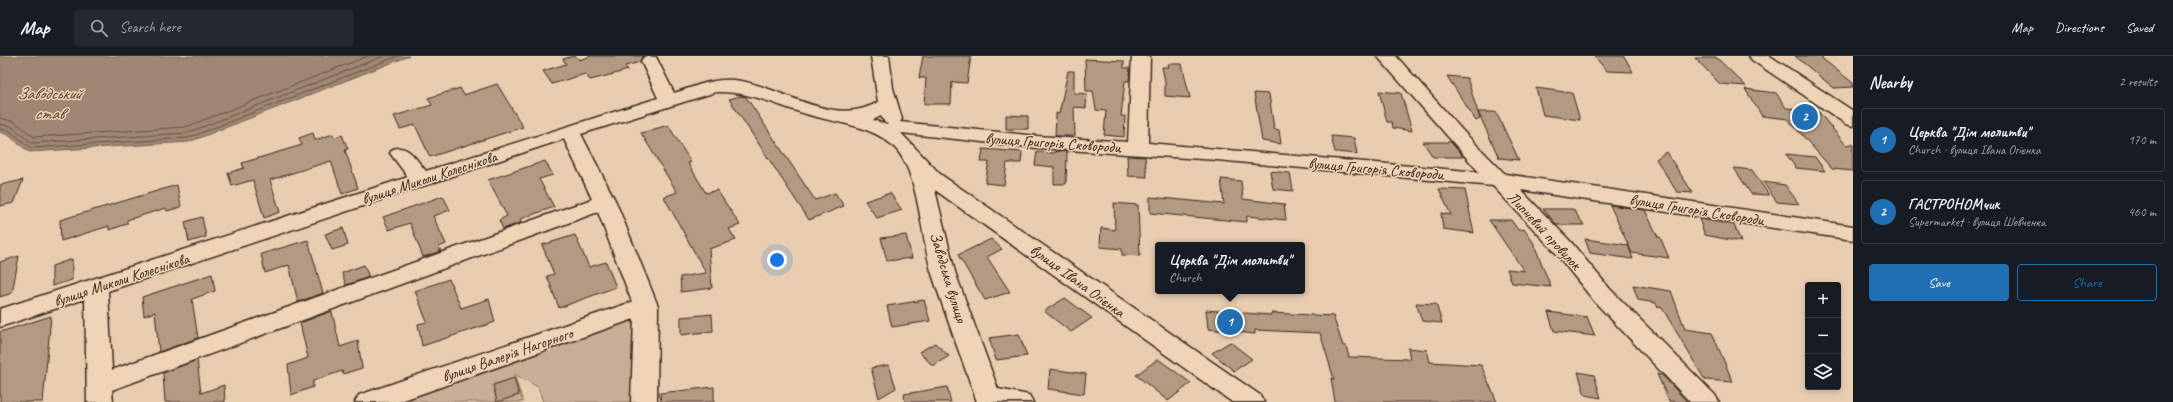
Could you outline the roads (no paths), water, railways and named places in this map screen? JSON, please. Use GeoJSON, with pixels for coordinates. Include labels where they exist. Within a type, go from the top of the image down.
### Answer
{"type":"FeatureCollection","features":[{"type":"Feature","properties":{"kind":"street","name":"Заводська вулиця"},"geometry":{"type":"LineString","coordinates":[[880,56],[879,62],[887,96],[887,105],[901,140],[920,171],[943,272],[990,400]]}},
{"type":"Feature","properties":{"kind":"street"},"geometry":{"type":"LineString","coordinates":[[1138,149],[1141,56]]}},
{"type":"Feature","properties":{"kind":"street","name":"Липневий провулок"},"geometry":{"type":"LineString","coordinates":[[1386,56],[1499,180],[1563,247],[1602,295],[1706,402]]}},
{"type":"Feature","properties":{"kind":"street"},"geometry":{"type":"LineString","coordinates":[[1758,56],[1853,120]]}},
{"type":"Feature","properties":{"kind":"street"},"geometry":{"type":"LineString","coordinates":[[650,61],[668,99]]}},
{"type":"Feature","properties":{"kind":"street","name":"вулиця Миколи Колеснікова"},"geometry":{"type":"LineString","coordinates":[[0,318],[668,99],[715,86],[737,86],[803,106],[856,118],[901,140]]}},
{"type":"Feature","properties":{"kind":"street"},"geometry":{"type":"LineString","coordinates":[[1830,105],[1853,104]]}},
{"type":"Feature","properties":{"kind":"street"},"geometry":{"type":"LineString","coordinates":[[856,118],[879,112],[887,105]]}},
{"type":"Feature","properties":{"kind":"street"},"geometry":{"type":"LineString","coordinates":[[570,131],[605,202],[646,306],[644,402]]}},
{"type":"Feature","properties":{"kind":"street","name":"вулиця Григорія Сковороди"},"geometry":{"type":"LineString","coordinates":[[901,140],[1036,142],[1296,160],[1499,180],[1853,233]]}},
{"type":"Feature","properties":{"kind":"street","name":"вулиця Івана Огієнка"},"geometry":{"type":"LineString","coordinates":[[901,140],[933,179],[1251,402]]}},
{"type":"Feature","properties":{"kind":"street"},"geometry":{"type":"LineString","coordinates":[[400,153],[422,180]]}},
{"type":"Feature","properties":{"kind":"street"},"geometry":{"type":"LineString","coordinates":[[96,287],[100,393],[193,352],[605,202]]}},
{"type":"Feature","properties":{"kind":"street","name":"вулиця Валерія Нагорного"},"geometry":{"type":"LineString","coordinates":[[368,402],[646,306]]}},
{"type":"Feature","properties":{"kind":"street"},"geometry":{"type":"LineString","coordinates":[[990,400],[1020,402]]}},
{"type":"Feature","properties":{"kind":"water","name":"Заводський став"},"geometry":{"type":"Polygon","coordinates":[[[0,56],[409,56],[189,142],[29,152],[8,135],[0,132],[0,56]]]}},
{"type":"Feature","properties":{"kind":"place","name":"ГАСТРОНОМчик"},"geometry":{"type":"Point","coordinates":[1805,117]}},
{"type":"Feature","properties":{"kind":"place","name":"Церква \"Дім молитви\""},"geometry":{"type":"Point","coordinates":[1230,322]}}]}
